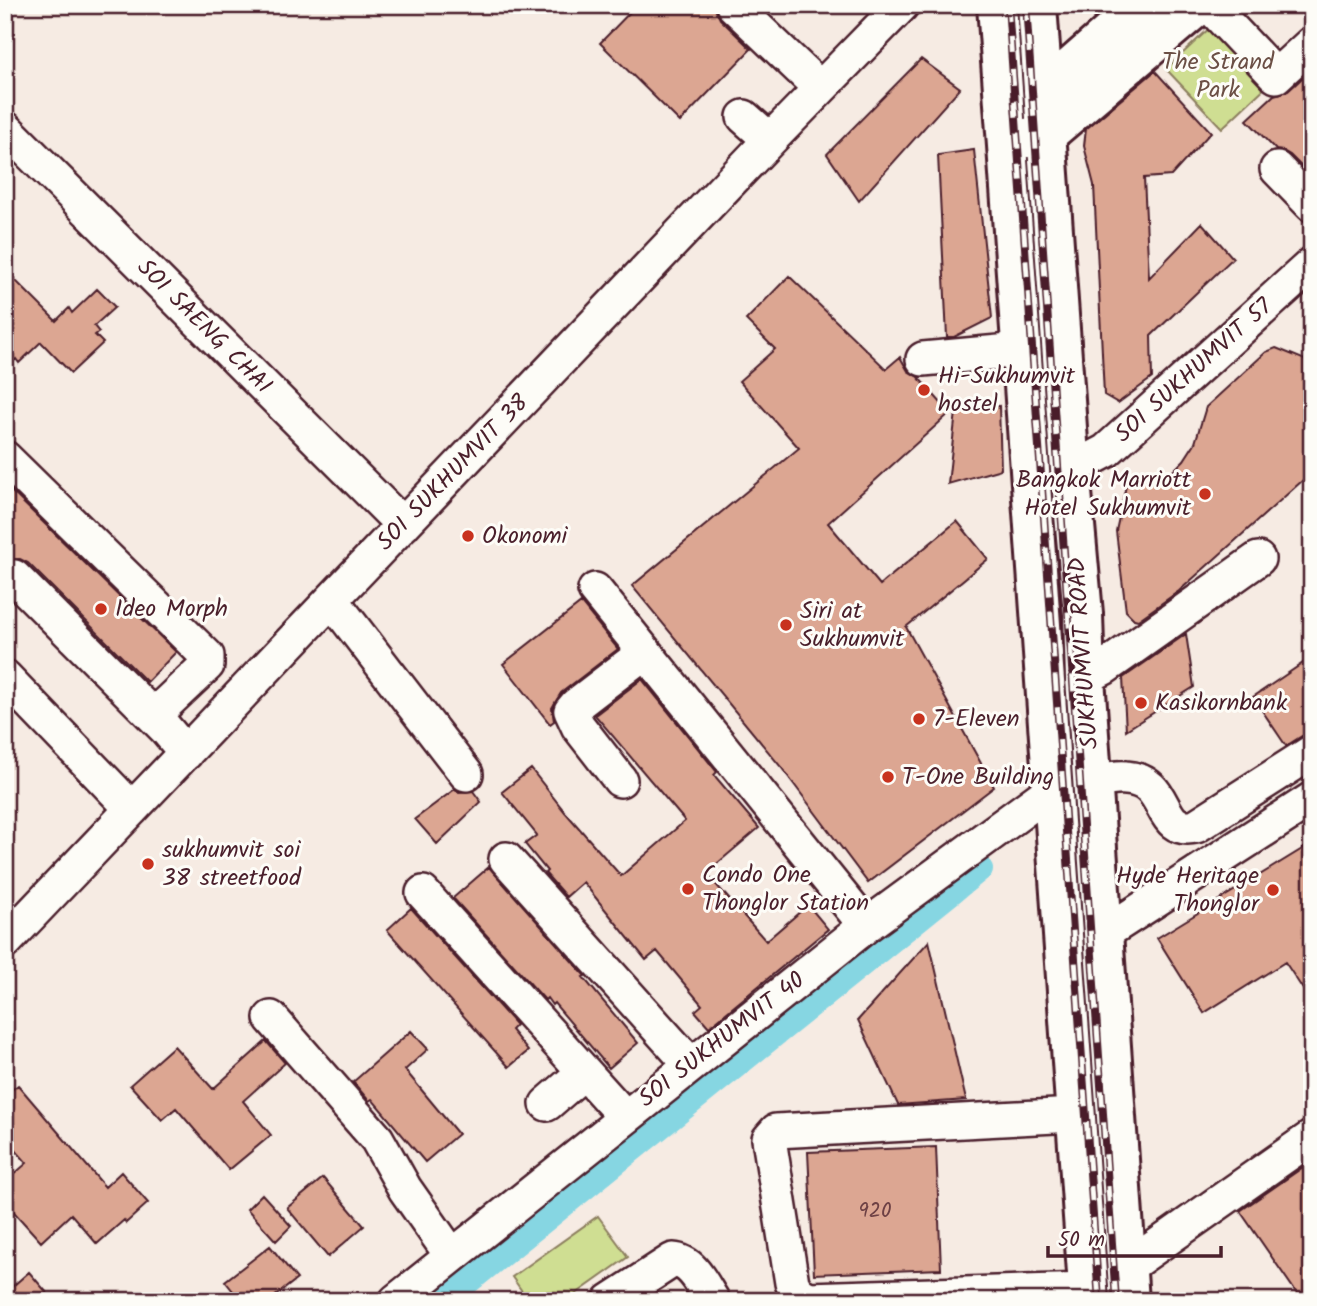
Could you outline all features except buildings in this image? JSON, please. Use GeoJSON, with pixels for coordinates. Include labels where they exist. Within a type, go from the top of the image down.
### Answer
{"type":"FeatureCollection","features":[{"type":"Feature","properties":{"kind":"main road","name":"SUKHUMVIT ROAD"},"geometry":{"type":"LineString","coordinates":[[998,5],[1088,1296]]}},
{"type":"Feature","properties":{"kind":"main road","name":"SUKHUMVIT ROAD"},"geometry":{"type":"LineString","coordinates":[[1037,5],[1070,470],[1083,614],[1085,678],[1128,1284]]}},
{"type":"Feature","properties":{"kind":"main road"},"geometry":{"type":"LineString","coordinates":[[1004,92],[1043,92],[1142,5]]}},
{"type":"Feature","properties":{"kind":"main road"},"geometry":{"type":"LineString","coordinates":[[1007,142],[1046,134],[1199,5]]}},
{"type":"Feature","properties":{"kind":"main road"},"geometry":{"type":"LineString","coordinates":[[1054,788],[1093,782]]}},
{"type":"Feature","properties":{"kind":"street"},"geometry":{"type":"LineString","coordinates":[[733,5],[820,88]]}},
{"type":"Feature","properties":{"kind":"street","name":"SOI SUKHUMVIT 38"},"geometry":{"type":"LineString","coordinates":[[5,942],[902,5]]}},
{"type":"Feature","properties":{"kind":"street"},"geometry":{"type":"LineString","coordinates":[[1209,5],[1276,76],[1312,43]]}},
{"type":"Feature","properties":{"kind":"street"},"geometry":{"type":"LineString","coordinates":[[744,117],[771,140]]}},
{"type":"Feature","properties":{"kind":"street","name":"SOI SAENG CHAI"},"geometry":{"type":"LineString","coordinates":[[5,128],[403,525]]}},
{"type":"Feature","properties":{"kind":"street"},"geometry":{"type":"LineString","coordinates":[[1277,169],[1312,205]]}},
{"type":"Feature","properties":{"kind":"street","name":"SOI SUKHUMVIT 57"},"geometry":{"type":"LineString","coordinates":[[1070,470],[1106,451],[1312,264]]}},
{"type":"Feature","properties":{"kind":"street"},"geometry":{"type":"LineString","coordinates":[[923,359],[1021,351]]}},
{"type":"Feature","properties":{"kind":"street"},"geometry":{"type":"LineString","coordinates":[[5,458],[207,656],[207,665],[159,722]]}},
{"type":"Feature","properties":{"kind":"street"},"geometry":{"type":"LineString","coordinates":[[1085,678],[1104,668],[1258,559]]}},
{"type":"Feature","properties":{"kind":"street"},"geometry":{"type":"LineString","coordinates":[[5,583],[14,577],[159,722],[186,753]]}},
{"type":"Feature","properties":{"kind":"street"},"geometry":{"type":"LineString","coordinates":[[595,590],[866,926]]}},
{"type":"Feature","properties":{"kind":"street"},"geometry":{"type":"LineString","coordinates":[[332,600],[466,774]]}},
{"type":"Feature","properties":{"kind":"street"},"geometry":{"type":"LineString","coordinates":[[620,780],[578,726],[571,711],[645,652]]}},
{"type":"Feature","properties":{"kind":"street"},"geometry":{"type":"LineString","coordinates":[[5,677],[132,809]]}},
{"type":"Feature","properties":{"kind":"street"},"geometry":{"type":"LineString","coordinates":[[1093,782],[1125,777],[1139,780],[1155,790],[1170,820],[1187,828],[1196,826],[1312,752]]}},
{"type":"Feature","properties":{"kind":"street","name":"SOI SUKHUMVIT 40"},"geometry":{"type":"LineString","coordinates":[[396,1301],[866,926],[1054,788]]}},
{"type":"Feature","properties":{"kind":"street"},"geometry":{"type":"LineString","coordinates":[[1103,934],[1312,799]]}},
{"type":"Feature","properties":{"kind":"street"},"geometry":{"type":"LineString","coordinates":[[506,859],[691,1065]]}},
{"type":"Feature","properties":{"kind":"street"},"geometry":{"type":"LineString","coordinates":[[423,893],[625,1116]]}},
{"type":"Feature","properties":{"kind":"street"},"geometry":{"type":"LineString","coordinates":[[271,1018],[377,1139],[405,1189],[452,1256]]}},
{"type":"Feature","properties":{"kind":"street"},"geometry":{"type":"LineString","coordinates":[[547,1104],[584,1072]]}},
{"type":"Feature","properties":{"kind":"street"},"geometry":{"type":"LineString","coordinates":[[1075,1115],[776,1131],[769,1139],[793,1287],[808,1299],[1088,1296]]}},
{"type":"Feature","properties":{"kind":"street"},"geometry":{"type":"LineString","coordinates":[[1128,1284],[1312,1137]]}},
{"type":"Feature","properties":{"kind":"street"},"geometry":{"type":"LineString","coordinates":[[610,1301],[673,1260],[678,1260],[690,1267],[713,1301]]}},
{"type":"Feature","properties":{"kind":"green space","name":"The Strand Park"},"geometry":{"type":"Polygon","coordinates":[[[1214,24],[1270,83],[1222,128],[1166,69],[1214,24]]]}},
{"type":"Feature","properties":{"kind":"green space"},"geometry":{"type":"Polygon","coordinates":[[[598,1216],[628,1257],[566,1301],[529,1301],[512,1277],[598,1216]]]}},
{"type":"Feature","properties":{"kind":"waterway"},"geometry":{"type":"LineString","coordinates":[[445,1301],[981,869]]}},
{"type":"Feature","properties":{"kind":"railway"},"geometry":{"type":"LineString","coordinates":[[1008,5],[1099,1301]]}},
{"type":"Feature","properties":{"kind":"railway"},"geometry":{"type":"LineString","coordinates":[[1026,5],[1116,1301]]}},
{"type":"Feature","properties":{"kind":"place","name":"Hi-Sukhumvit hostel"},"geometry":{"type":"Point","coordinates":[924,390]}},
{"type":"Feature","properties":{"kind":"place","name":"Bangkok Marriott Hotel Sukhumvit"},"geometry":{"type":"Point","coordinates":[1205,494]}},
{"type":"Feature","properties":{"kind":"place","name":"Okonomi"},"geometry":{"type":"Point","coordinates":[468,536]}},
{"type":"Feature","properties":{"kind":"place","name":"Ideo Morph"},"geometry":{"type":"Point","coordinates":[101,609]}},
{"type":"Feature","properties":{"kind":"place","name":"Siri at Sukhumvit"},"geometry":{"type":"Point","coordinates":[786,625]}},
{"type":"Feature","properties":{"kind":"place","name":"Kasikornbank"},"geometry":{"type":"Point","coordinates":[1141,703]}},
{"type":"Feature","properties":{"kind":"place","name":"7-Eleven"},"geometry":{"type":"Point","coordinates":[919,719]}},
{"type":"Feature","properties":{"kind":"place","name":"T-One Building"},"geometry":{"type":"Point","coordinates":[888,777]}},
{"type":"Feature","properties":{"kind":"place","name":"sukhumvit soi 38 streetfood"},"geometry":{"type":"Point","coordinates":[148,864]}},
{"type":"Feature","properties":{"kind":"place","name":"Condo One Thonglor Station"},"geometry":{"type":"Point","coordinates":[688,889]}},
{"type":"Feature","properties":{"kind":"place","name":"Hyde Heritage Thonglor"},"geometry":{"type":"Point","coordinates":[1273,890]}}]}
